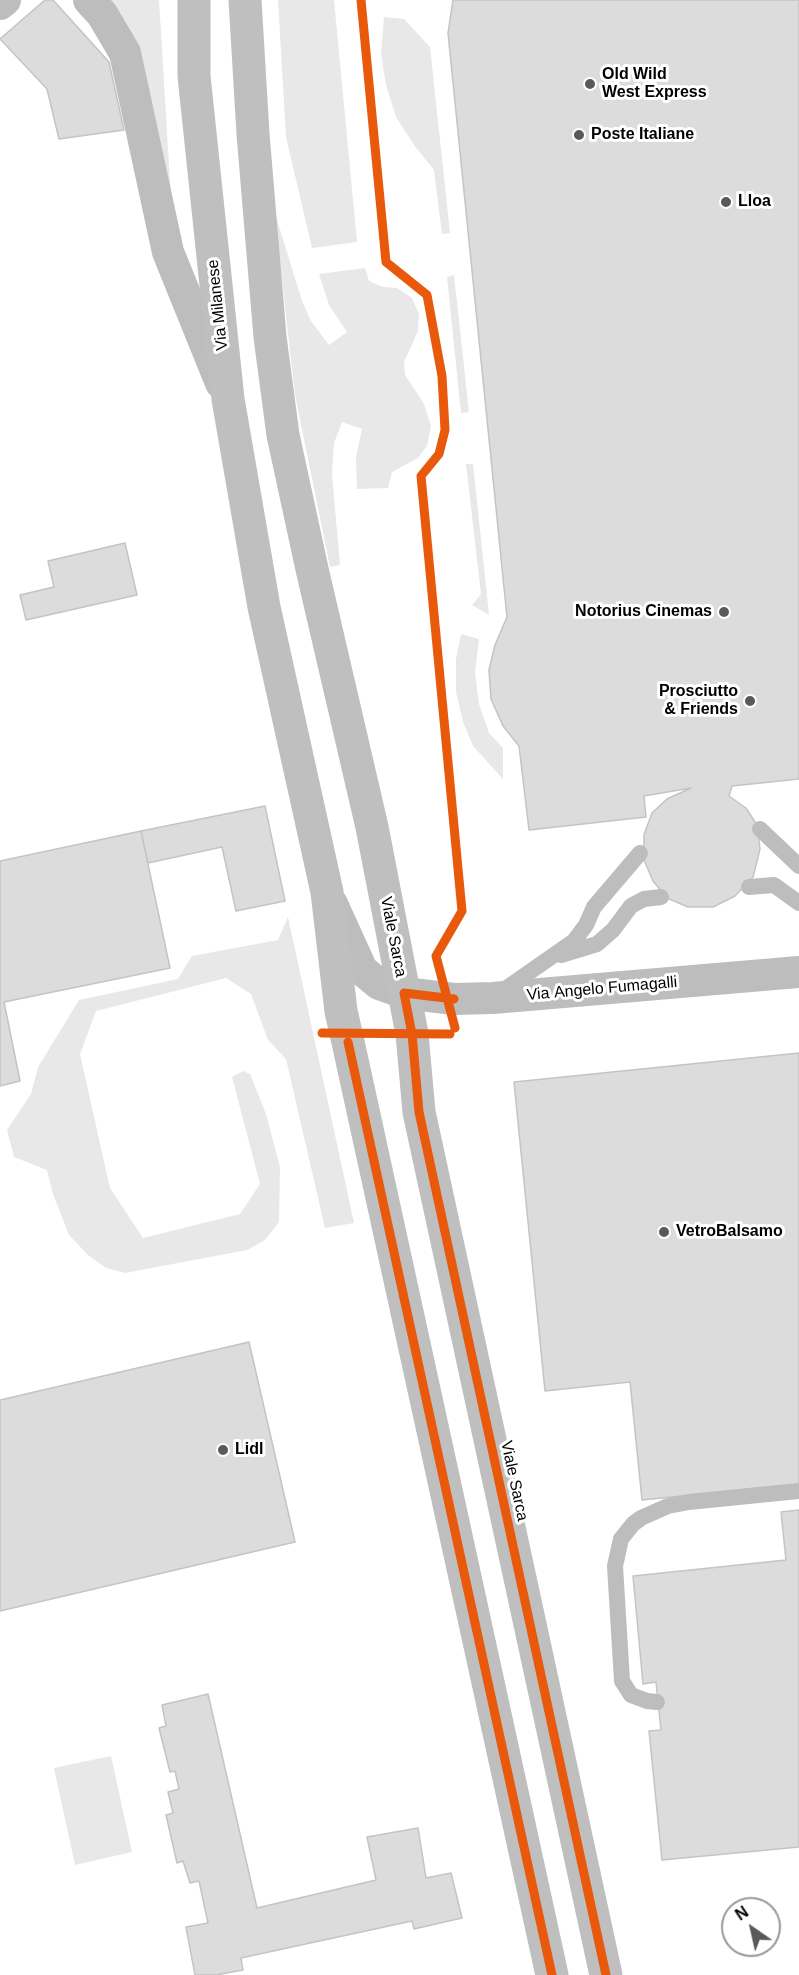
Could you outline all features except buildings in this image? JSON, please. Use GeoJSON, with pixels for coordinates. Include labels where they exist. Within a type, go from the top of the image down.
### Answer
{"type":"FeatureCollection","features":[{"type":"Feature","properties":{"kind":"street"},"geometry":{"type":"LineString","coordinates":[[0,4],[5,0]]}},
{"type":"Feature","properties":{"kind":"street"},"geometry":{"type":"LineString","coordinates":[[89,0],[102,14],[125,53],[168,252],[228,399]]}},
{"type":"Feature","properties":{"kind":"street","name":"Via Milanese"},"geometry":{"type":"LineString","coordinates":[[194,0],[194,76],[228,399],[264,607],[327,892]]}},
{"type":"Feature","properties":{"kind":"street","name":"Viale Sarca"},"geometry":{"type":"LineString","coordinates":[[245,0],[253,134],[276,391],[312,569],[372,827],[412,1034],[419,1112],[606,1975]]}},
{"type":"Feature","properties":{"kind":"street"},"geometry":{"type":"LineString","coordinates":[[327,892],[341,1011],[552,1975]]}},
{"type":"Feature","properties":{"kind":"street","name":"Via Angelo Fumagalli"},"geometry":{"type":"LineString","coordinates":[[327,892],[362,970],[379,984],[404,993],[454,999],[493,998],[799,972]]}},
{"type":"Feature","properties":{"kind":"lane"},"geometry":{"type":"LineString","coordinates":[[760,829],[799,866]]}},
{"type":"Feature","properties":{"kind":"lane"},"geometry":{"type":"LineString","coordinates":[[493,998],[578,936],[594,907],[640,853]]}},
{"type":"Feature","properties":{"kind":"lane"},"geometry":{"type":"LineString","coordinates":[[749,887],[774,885],[799,903]]}},
{"type":"Feature","properties":{"kind":"lane"},"geometry":{"type":"LineString","coordinates":[[548,959],[597,944],[613,930],[631,906],[644,899],[661,897]]}},
{"type":"Feature","properties":{"kind":"lane"},"geometry":{"type":"LineString","coordinates":[[657,1702],[637,1699],[627,1690],[622,1681],[615,1566],[621,1539],[641,1518],[668,1506],[799,1491]]}},
{"type":"Feature","properties":{"kind":"shaded area"},"geometry":{"type":"Polygon","coordinates":[[[105,0],[159,0],[171,198],[105,0]]]}},
{"type":"Feature","properties":{"kind":"shaded area"},"geometry":{"type":"Polygon","coordinates":[[[278,0],[334,0],[357,242],[312,248],[286,137],[278,0]]]}},
{"type":"Feature","properties":{"kind":"shaded area"},"geometry":{"type":"Polygon","coordinates":[[[384,17],[404,19],[430,47],[450,233],[442,234],[434,170],[396,117],[386,85],[381,54],[384,17]]]}},
{"type":"Feature","properties":{"kind":"shaded area"},"geometry":{"type":"Polygon","coordinates":[[[274,210],[302,301],[311,321],[329,345],[347,332],[329,305],[319,274],[365,268],[369,281],[383,287],[397,288],[412,298],[419,314],[418,331],[404,362],[405,375],[424,404],[431,426],[427,446],[418,458],[392,472],[388,488],[357,489],[356,457],[362,429],[342,422],[334,443],[332,474],[340,565],[330,567],[295,395],[274,210]]]}},
{"type":"Feature","properties":{"kind":"shaded area"},"geometry":{"type":"Polygon","coordinates":[[[454,275],[469,412],[461,413],[447,277],[454,275]]]}},
{"type":"Feature","properties":{"kind":"shaded area"},"geometry":{"type":"Polygon","coordinates":[[[466,464],[473,464],[489,615],[472,605],[481,594],[466,464]]]}},
{"type":"Feature","properties":{"kind":"shaded area"},"geometry":{"type":"Polygon","coordinates":[[[461,634],[479,639],[475,673],[479,704],[489,733],[503,748],[503,779],[473,746],[463,722],[456,692],[456,659],[461,634]]]}},
{"type":"Feature","properties":{"kind":"shaded area"},"geometry":{"type":"Polygon","coordinates":[[[288,917],[354,1223],[325,1228],[286,1059],[268,1040],[251,994],[226,978],[96,1011],[80,1054],[110,1188],[143,1238],[240,1214],[260,1184],[232,1077],[243,1071],[250,1074],[266,1114],[280,1167],[279,1222],[265,1240],[247,1250],[125,1273],[106,1268],[88,1255],[69,1235],[53,1194],[47,1170],[14,1157],[7,1130],[31,1094],[38,1067],[79,1000],[178,979],[192,956],[278,940],[288,917]]]}},
{"type":"Feature","properties":{"kind":"shaded area"},"geometry":{"type":"Polygon","coordinates":[[[111,1756],[132,1852],[75,1865],[54,1768],[111,1756]]]}},
{"type":"Feature","properties":{"kind":"cycle path"},"geometry":{"type":"LineString","coordinates":[[361,0],[386,262],[427,295],[442,376],[445,430],[439,454],[421,476],[462,911],[436,956],[455,1028]]}},
{"type":"Feature","properties":{"kind":"cycle path"},"geometry":{"type":"LineString","coordinates":[[454,999],[404,993],[412,1034],[419,1112],[606,1975]]}},
{"type":"Feature","properties":{"kind":"cycle path"},"geometry":{"type":"LineString","coordinates":[[322,1033],[450,1034]]}},
{"type":"Feature","properties":{"kind":"cycle path"},"geometry":{"type":"LineString","coordinates":[[348,1042],[552,1975]]}},
{"type":"Feature","properties":{"kind":"place","name":"Old Wild West Express"},"geometry":{"type":"Point","coordinates":[590,84]}},
{"type":"Feature","properties":{"kind":"place","name":"Poste Italiane"},"geometry":{"type":"Point","coordinates":[579,135]}},
{"type":"Feature","properties":{"kind":"place","name":"Lloa"},"geometry":{"type":"Point","coordinates":[726,202]}},
{"type":"Feature","properties":{"kind":"place","name":"Notorius Cinemas"},"geometry":{"type":"Point","coordinates":[724,612]}},
{"type":"Feature","properties":{"kind":"place","name":"Prosciutto & Friends"},"geometry":{"type":"Point","coordinates":[750,701]}},
{"type":"Feature","properties":{"kind":"place","name":"VetroBalsamo"},"geometry":{"type":"Point","coordinates":[664,1232]}},
{"type":"Feature","properties":{"kind":"place","name":"Lidl"},"geometry":{"type":"Point","coordinates":[223,1450]}}]}
